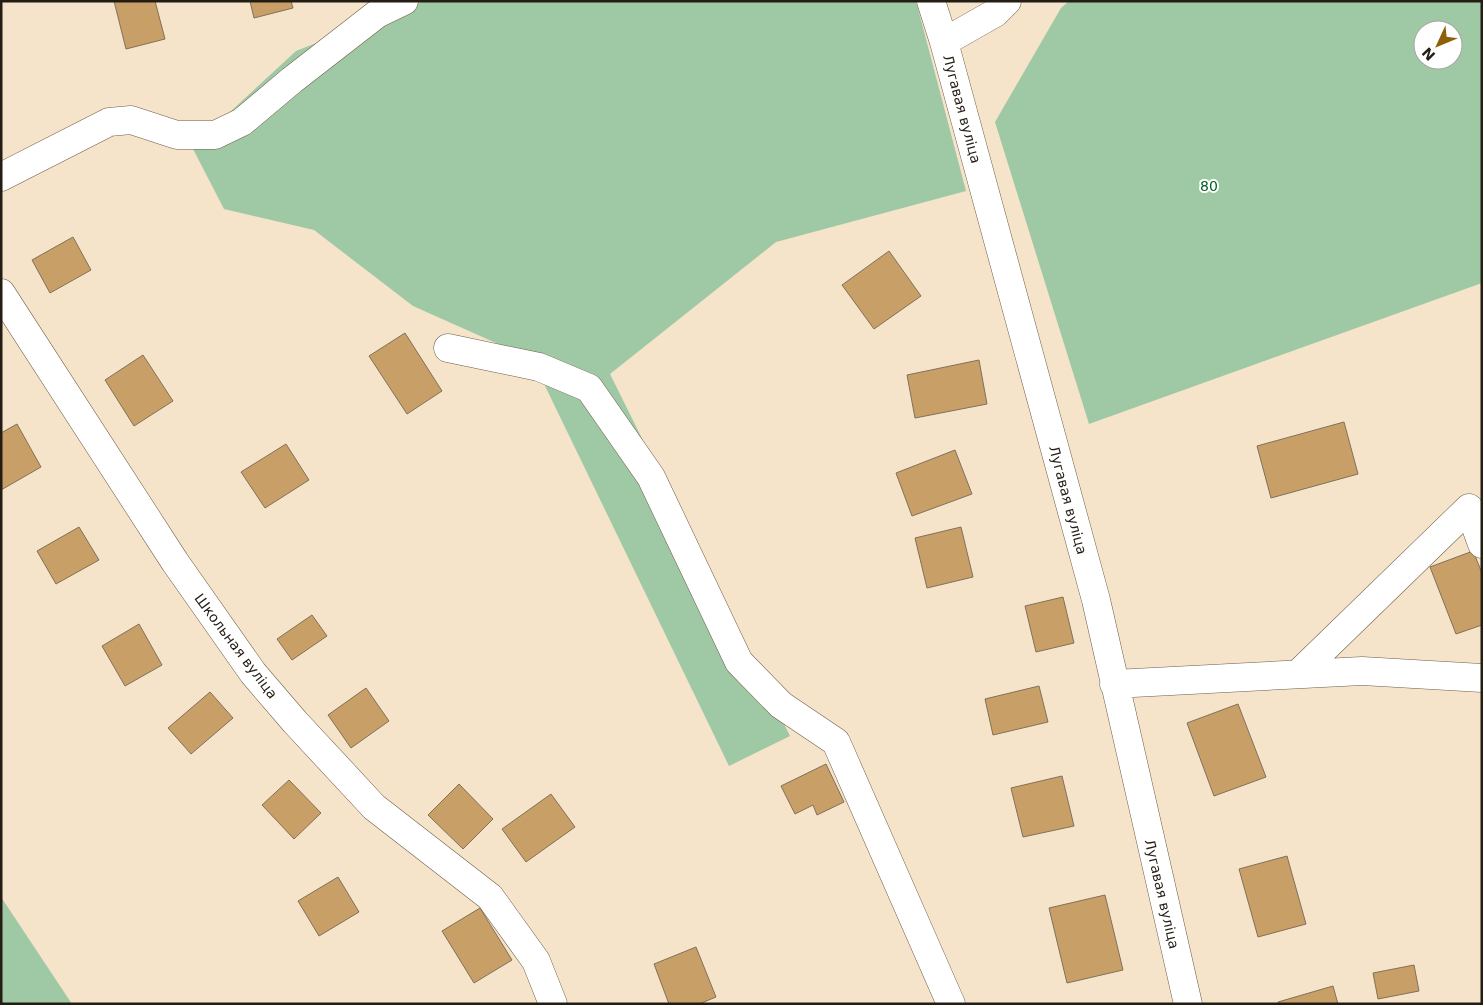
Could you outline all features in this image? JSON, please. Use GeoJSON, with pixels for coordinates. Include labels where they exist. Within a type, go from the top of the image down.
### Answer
{"type":"FeatureCollection","features":[{"type":"Feature","properties":{"kind":"street"},"geometry":{"type":"LineString","coordinates":[[1,177],[109,122],[131,120],[177,135],[215,135],[242,122],[292,80],[377,14],[404,1]]}},
{"type":"Feature","properties":{"kind":"street","name":"Лугавая вуліца"},"geometry":{"type":"LineString","coordinates":[[931,1],[944,42],[1096,600],[1188,1004]]}},
{"type":"Feature","properties":{"kind":"street"},"geometry":{"type":"LineString","coordinates":[[944,42],[995,13],[1006,1]]}},
{"type":"Feature","properties":{"kind":"street","name":"Школьная вуліца"},"geometry":{"type":"LineString","coordinates":[[1,293],[175,562],[253,673],[295,722],[374,807],[490,897],[536,961],[552,1004]]}},
{"type":"Feature","properties":{"kind":"street"},"geometry":{"type":"LineString","coordinates":[[448,348],[539,367],[589,388],[652,476],[739,662],[781,705],[836,742],[950,1004]]}},
{"type":"Feature","properties":{"kind":"street"},"geometry":{"type":"LineString","coordinates":[[1298,674],[1469,508],[1482,544]]}},
{"type":"Feature","properties":{"kind":"street"},"geometry":{"type":"LineString","coordinates":[[1114,684],[1362,671],[1482,678]]}},
{"type":"Feature","properties":{"kind":"green space"},"geometry":{"type":"Polygon","coordinates":[[[424,1],[916,1],[966,191],[776,242],[610,374],[790,736],[729,766],[532,359],[413,306],[314,230],[224,209],[192,147],[296,51],[424,1]]]}},
{"type":"Feature","properties":{"kind":"green space","name":"80"},"geometry":{"type":"Polygon","coordinates":[[[1069,1],[1482,1],[1482,283],[1089,424],[995,122],[1061,8],[1069,1]]]}},
{"type":"Feature","properties":{"kind":"green space"},"geometry":{"type":"Polygon","coordinates":[[[1,897],[72,1004],[1,1004],[1,897]]]}},
{"type":"Feature","properties":{"kind":"building"},"geometry":{"type":"Polygon","coordinates":[[[114,1],[155,1],[165,39],[126,49],[114,1]]]}},
{"type":"Feature","properties":{"kind":"building"},"geometry":{"type":"Polygon","coordinates":[[[250,1],[291,1],[293,8],[254,18],[250,1]]]}},
{"type":"Feature","properties":{"kind":"building"},"geometry":{"type":"Polygon","coordinates":[[[73,237],[91,270],[50,293],[32,260],[73,237]]]}},
{"type":"Feature","properties":{"kind":"building"},"geometry":{"type":"Polygon","coordinates":[[[889,251],[921,296],[874,329],[842,285],[889,251]]]}},
{"type":"Feature","properties":{"kind":"building"},"geometry":{"type":"Polygon","coordinates":[[[405,333],[442,391],[407,414],[369,356],[405,333]]]}},
{"type":"Feature","properties":{"kind":"building"},"geometry":{"type":"Polygon","coordinates":[[[143,355],[173,401],[134,426],[105,380],[143,355]]]}},
{"type":"Feature","properties":{"kind":"building"},"geometry":{"type":"Polygon","coordinates":[[[979,360],[987,404],[915,418],[907,375],[979,360]]]}},
{"type":"Feature","properties":{"kind":"building"},"geometry":{"type":"Polygon","coordinates":[[[1344,422],[1358,474],[1271,498],[1257,446],[1344,422]]]}},
{"type":"Feature","properties":{"kind":"building"},"geometry":{"type":"Polygon","coordinates":[[[17,424],[41,467],[1,490],[1,433],[17,424]]]}},
{"type":"Feature","properties":{"kind":"building"},"geometry":{"type":"Polygon","coordinates":[[[286,444],[309,480],[265,508],[241,472],[286,444]]]}},
{"type":"Feature","properties":{"kind":"building"},"geometry":{"type":"Polygon","coordinates":[[[955,450],[972,494],[912,516],[896,473],[955,450]]]}},
{"type":"Feature","properties":{"kind":"building"},"geometry":{"type":"Polygon","coordinates":[[[79,527],[99,560],[56,584],[37,551],[79,527]]]}},
{"type":"Feature","properties":{"kind":"building"},"geometry":{"type":"Polygon","coordinates":[[[961,527],[973,577],[927,588],[915,538],[961,527]]]}},
{"type":"Feature","properties":{"kind":"building"},"geometry":{"type":"Polygon","coordinates":[[[1473,551],[1482,573],[1482,625],[1456,634],[1430,567],[1473,551]]]}},
{"type":"Feature","properties":{"kind":"building"},"geometry":{"type":"Polygon","coordinates":[[[1063,597],[1074,643],[1036,652],[1025,606],[1063,597]]]}},
{"type":"Feature","properties":{"kind":"building"},"geometry":{"type":"Polygon","coordinates":[[[312,615],[327,636],[292,660],[277,639],[312,615]]]}},
{"type":"Feature","properties":{"kind":"building"},"geometry":{"type":"Polygon","coordinates":[[[139,624],[162,665],[125,686],[102,646],[139,624]]]}},
{"type":"Feature","properties":{"kind":"building"},"geometry":{"type":"Polygon","coordinates":[[[1039,686],[1048,722],[993,735],[985,699],[1039,686]]]}},
{"type":"Feature","properties":{"kind":"building"},"geometry":{"type":"Polygon","coordinates":[[[366,688],[389,721],[351,748],[328,715],[366,688]]]}},
{"type":"Feature","properties":{"kind":"building"},"geometry":{"type":"Polygon","coordinates":[[[210,692],[233,718],[191,754],[168,728],[210,692]]]}},
{"type":"Feature","properties":{"kind":"building"},"geometry":{"type":"Polygon","coordinates":[[[1238,704],[1266,777],[1214,796],[1187,723],[1238,704]]]}},
{"type":"Feature","properties":{"kind":"building"},"geometry":{"type":"Polygon","coordinates":[[[826,764],[844,802],[817,815],[813,805],[795,814],[781,786],[826,764]]]}},
{"type":"Feature","properties":{"kind":"building"},"geometry":{"type":"Polygon","coordinates":[[[1062,776],[1074,826],[1023,837],[1011,788],[1062,776]]]}},
{"type":"Feature","properties":{"kind":"building"},"geometry":{"type":"Polygon","coordinates":[[[289,780],[321,813],[294,839],[262,805],[289,780]]]}},
{"type":"Feature","properties":{"kind":"building"},"geometry":{"type":"Polygon","coordinates":[[[459,784],[493,819],[463,849],[428,815],[459,784]]]}},
{"type":"Feature","properties":{"kind":"building"},"geometry":{"type":"Polygon","coordinates":[[[551,794],[575,827],[526,862],[502,829],[551,794]]]}},
{"type":"Feature","properties":{"kind":"building"},"geometry":{"type":"Polygon","coordinates":[[[1287,856],[1306,924],[1258,937],[1239,869],[1287,856]]]}},
{"type":"Feature","properties":{"kind":"building"},"geometry":{"type":"Polygon","coordinates":[[[338,877],[359,912],[319,936],[298,901],[338,877]]]}},
{"type":"Feature","properties":{"kind":"building"},"geometry":{"type":"Polygon","coordinates":[[[1105,895],[1123,970],[1067,983],[1049,908],[1105,895]]]}},
{"type":"Feature","properties":{"kind":"building"},"geometry":{"type":"Polygon","coordinates":[[[480,908],[512,960],[474,983],[442,931],[480,908]]]}},
{"type":"Feature","properties":{"kind":"building"},"geometry":{"type":"Polygon","coordinates":[[[696,947],[716,997],[699,1004],[669,1004],[654,964],[696,947]]]}},
{"type":"Feature","properties":{"kind":"building"},"geometry":{"type":"Polygon","coordinates":[[[1414,965],[1419,991],[1378,999],[1373,973],[1414,965]]]}},
{"type":"Feature","properties":{"kind":"building"},"geometry":{"type":"Polygon","coordinates":[[[1333,986],[1338,1004],[1278,1004],[1278,1002],[1333,986]]]}}]}
